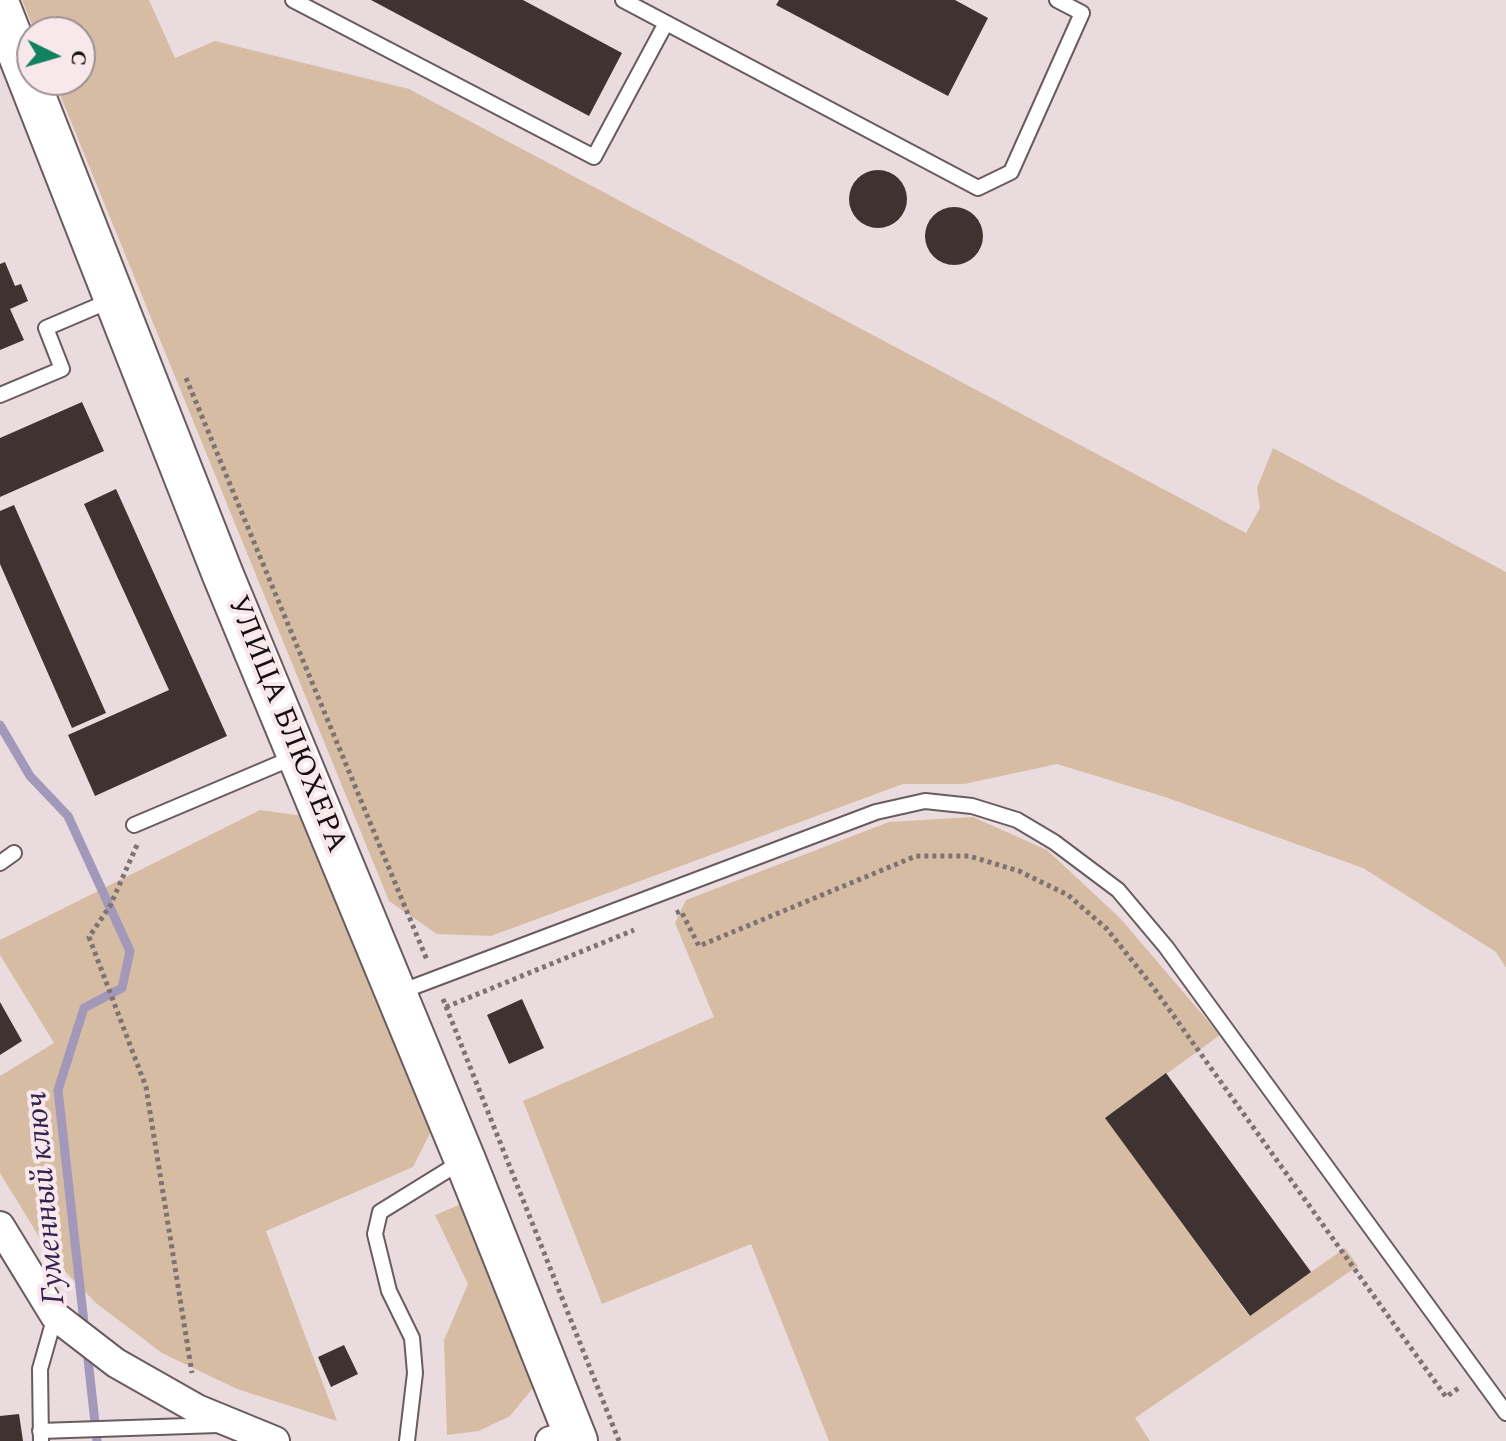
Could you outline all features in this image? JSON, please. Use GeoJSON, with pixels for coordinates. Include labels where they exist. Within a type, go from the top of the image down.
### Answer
{"type":"FeatureCollection","features":[{"type":"Feature","properties":{"kind":"main road","name":"УЛИЦА БЛЮХЕРА"},"geometry":{"type":"LineString","coordinates":[[0,7],[298,756],[465,1160],[567,1439]]}},
{"type":"Feature","properties":{"kind":"street"},"geometry":{"type":"LineString","coordinates":[[0,1226],[55,1316],[116,1363],[197,1409],[255,1435]]}},
{"type":"Feature","properties":{"kind":"lane"},"geometry":{"type":"LineString","coordinates":[[293,0],[594,157],[666,23]]}},
{"type":"Feature","properties":{"kind":"lane"},"geometry":{"type":"LineString","coordinates":[[623,0],[978,188],[1011,172],[1082,13],[1057,0]]}},
{"type":"Feature","properties":{"kind":"lane"},"geometry":{"type":"LineString","coordinates":[[0,395],[62,369],[46,328],[114,299]]}},
{"type":"Feature","properties":{"kind":"lane"},"geometry":{"type":"LineString","coordinates":[[134,825],[298,756]]}},
{"type":"Feature","properties":{"kind":"lane"},"geometry":{"type":"LineString","coordinates":[[396,994],[876,812],[925,801],[972,806],[1017,820],[1054,842],[1118,890],[1166,947],[1506,1413]]}},
{"type":"Feature","properties":{"kind":"lane"},"geometry":{"type":"LineString","coordinates":[[0,863],[14,853]]}},
{"type":"Feature","properties":{"kind":"lane"},"geometry":{"type":"LineString","coordinates":[[407,1441],[415,1373],[412,1338],[389,1291],[375,1234],[380,1212],[465,1160]]}},
{"type":"Feature","properties":{"kind":"lane"},"geometry":{"type":"LineString","coordinates":[[55,1316],[40,1369],[40,1436],[76,1429],[116,1428],[255,1435]]}},
{"type":"Feature","properties":{"kind":"path"},"geometry":{"type":"LineString","coordinates":[[182,367],[435,979],[619,1441]]}},
{"type":"Feature","properties":{"kind":"path"},"geometry":{"type":"LineString","coordinates":[[134,825],[137,847],[110,906],[89,937],[146,1087],[197,1409]]}},
{"type":"Feature","properties":{"kind":"path"},"geometry":{"type":"LineString","coordinates":[[666,917],[681,911],[699,946],[916,856],[969,856],[1019,871],[1068,895],[1107,929],[1153,987],[1446,1397],[1477,1373]]}},
{"type":"Feature","properties":{"kind":"path"},"geometry":{"type":"LineString","coordinates":[[446,1007],[637,929]]}},
{"type":"Feature","properties":{"kind":"shaded area"},"geometry":{"type":"Polygon","coordinates":[[[22,0],[149,0],[175,58],[215,41],[409,89],[1246,533],[1260,508],[1257,488],[1273,448],[1506,572],[1506,968],[1496,952],[1363,868],[1165,797],[1057,764],[964,784],[903,784],[491,936],[437,934],[389,901],[61,96],[96,96],[96,16],[28,16],[22,0]]]}},
{"type":"Feature","properties":{"kind":"shaded area"},"geometry":{"type":"Polygon","coordinates":[[[260,810],[303,816],[432,1129],[413,1167],[266,1231],[337,1421],[237,1389],[162,1353],[96,1303],[52,1258],[0,1173],[0,1076],[54,1043],[0,955],[0,940],[260,810]]]}},
{"type":"Feature","properties":{"kind":"shaded area"},"geometry":{"type":"Polygon","coordinates":[[[973,817],[1047,850],[1120,918],[1220,1035],[1106,1118],[1249,1316],[1345,1248],[1358,1266],[1135,1418],[1150,1441],[829,1441],[751,1244],[602,1304],[523,1101],[714,1017],[675,923],[686,900],[889,822],[973,817]]]}},
{"type":"Feature","properties":{"kind":"shaded area"},"geometry":{"type":"Polygon","coordinates":[[[461,1204],[537,1383],[510,1416],[479,1431],[447,1435],[444,1340],[468,1284],[435,1215],[461,1204]]]}},
{"type":"Feature","properties":{"kind":"building"},"geometry":{"type":"Polygon","coordinates":[[[371,0],[523,0],[622,53],[589,116],[371,0]]]}},
{"type":"Feature","properties":{"kind":"building"},"geometry":{"type":"Polygon","coordinates":[[[779,0],[955,0],[988,18],[948,96],[776,5],[779,0]]]}},
{"type":"Feature","properties":{"kind":"building"},"geometry":{"type":"Polygon","coordinates":[[[878,170],[898,179],[907,199],[898,219],[878,228],[858,219],[849,199],[858,179],[878,170]]]}},
{"type":"Feature","properties":{"kind":"building"},"geometry":{"type":"Polygon","coordinates":[[[954,207],[974,216],[983,236],[974,256],[954,265],[934,256],[925,236],[934,216],[954,207]]]}},
{"type":"Feature","properties":{"kind":"building"},"geometry":{"type":"Polygon","coordinates":[[[5,262],[15,286],[21,284],[28,301],[10,309],[24,340],[0,350],[0,264],[5,262]]]}},
{"type":"Feature","properties":{"kind":"building"},"geometry":{"type":"Polygon","coordinates":[[[82,402],[104,451],[0,497],[0,438],[82,402]]]}},
{"type":"Feature","properties":{"kind":"building"},"geometry":{"type":"Polygon","coordinates":[[[116,489],[227,736],[95,796],[68,735],[169,690],[84,504],[116,489]]]}},
{"type":"Feature","properties":{"kind":"building"},"geometry":{"type":"Polygon","coordinates":[[[14,505],[106,713],[72,728],[0,564],[0,511],[14,505]]]}},
{"type":"Feature","properties":{"kind":"building"},"geometry":{"type":"Polygon","coordinates":[[[522,999],[544,1048],[509,1064],[487,1015],[522,999]]]}},
{"type":"Feature","properties":{"kind":"building"},"geometry":{"type":"Polygon","coordinates":[[[0,1002],[22,1041],[0,1055],[0,1002]]]}},
{"type":"Feature","properties":{"kind":"building"},"geometry":{"type":"Polygon","coordinates":[[[1166,1073],[1311,1272],[1250,1316],[1105,1118],[1166,1073]]]}},
{"type":"Feature","properties":{"kind":"building"},"geometry":{"type":"Polygon","coordinates":[[[344,1345],[358,1374],[331,1387],[318,1357],[344,1345]]]}},
{"type":"Feature","properties":{"kind":"building"},"geometry":{"type":"Polygon","coordinates":[[[19,1414],[23,1441],[0,1441],[0,1416],[19,1414]]]}},
{"type":"Feature","properties":{"kind":"waterway","name":"Гуменный ключ"},"geometry":{"type":"LineString","coordinates":[[0,725],[30,776],[68,816],[130,951],[122,988],[84,1008],[58,1090],[85,1332]]}},
{"type":"Feature","properties":{"kind":"waterway","name":"Гуменный ключ"},"geometry":{"type":"LineString","coordinates":[[87,1350],[97,1441]]}}]}
